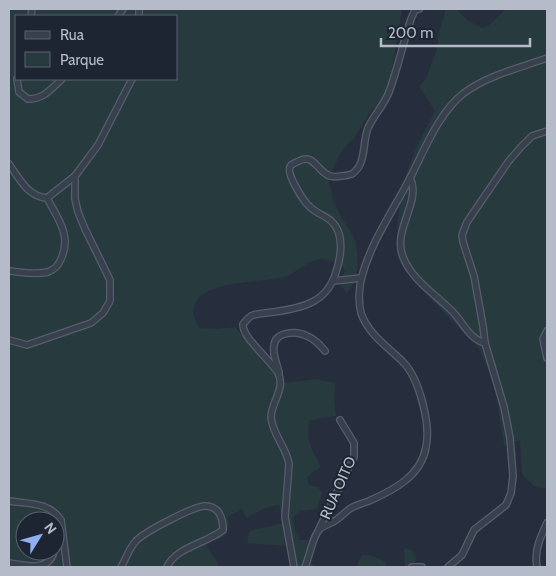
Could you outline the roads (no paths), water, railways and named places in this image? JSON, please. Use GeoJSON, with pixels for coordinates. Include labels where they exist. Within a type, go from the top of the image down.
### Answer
{"type":"FeatureCollection","features":[{"type":"Feature","properties":{"kind":"street"},"geometry":{"type":"LineString","coordinates":[[279,374],[245,334],[243,324],[255,315],[306,306],[327,292],[333,281],[339,256],[340,239],[338,230],[326,216],[310,208],[300,195],[289,172],[291,165],[308,158],[316,163],[326,174],[334,176],[344,176],[356,170],[362,157],[368,128],[389,93],[411,19],[416,9]]}},
{"type":"Feature","properties":{"kind":"street"},"geometry":{"type":"LineString","coordinates":[[319,529],[338,519],[352,508],[402,484],[420,464],[427,446],[427,425],[414,378],[404,363],[369,329],[361,313],[359,292],[361,278],[368,256],[381,228],[410,178],[417,162],[447,111],[455,101],[474,86],[547,58]]}},
{"type":"Feature","properties":{"kind":"street"},"geometry":{"type":"LineString","coordinates":[[16,80],[19,92],[28,99],[36,99],[45,96],[61,80]]}},
{"type":"Feature","properties":{"kind":"street"},"geometry":{"type":"LineString","coordinates":[[9,164],[29,191],[38,198],[47,198],[76,176],[98,145],[131,80]]}},
{"type":"Feature","properties":{"kind":"street"},"geometry":{"type":"LineString","coordinates":[[448,567],[462,555],[474,530],[506,505],[512,493],[513,476],[510,438],[504,407],[485,343],[484,326],[463,231],[467,222],[508,162],[532,136],[547,131]]}},
{"type":"Feature","properties":{"kind":"street"},"geometry":{"type":"LineString","coordinates":[[9,340],[27,345],[91,323],[103,313],[110,301],[110,280],[78,212],[75,199],[76,176]]}},
{"type":"Feature","properties":{"kind":"street"},"geometry":{"type":"LineString","coordinates":[[410,178],[414,187],[404,221],[402,254],[411,271],[419,280],[453,312],[472,336],[485,343]]}},
{"type":"Feature","properties":{"kind":"street"},"geometry":{"type":"LineString","coordinates":[[9,270],[29,273],[47,272],[58,266],[66,249],[66,239],[47,198]]}},
{"type":"Feature","properties":{"kind":"street"},"geometry":{"type":"LineString","coordinates":[[333,281],[361,278]]}},
{"type":"Feature","properties":{"kind":"street"},"geometry":{"type":"LineString","coordinates":[[546,332],[543,338],[547,358]]}},
{"type":"Feature","properties":{"kind":"street"},"geometry":{"type":"LineString","coordinates":[[294,567],[285,517],[288,457],[271,421],[280,388],[274,345],[276,339],[282,335],[297,333],[314,339],[325,351]]}},
{"type":"Feature","properties":{"kind":"street","name":"RUA OITO"},"geometry":{"type":"LineString","coordinates":[[305,567],[319,529],[354,457],[354,443],[340,420]]}},
{"type":"Feature","properties":{"kind":"street"},"geometry":{"type":"LineString","coordinates":[[9,501],[50,508],[61,520],[67,567]]}},
{"type":"Feature","properties":{"kind":"street"},"geometry":{"type":"LineString","coordinates":[[121,567],[137,539],[167,522],[204,506],[213,508],[220,514],[223,521],[223,530],[214,537],[183,550],[171,558],[167,567]]}},
{"type":"Feature","properties":{"kind":"street"},"geometry":{"type":"LineString","coordinates":[[538,567],[536,553],[539,540],[547,523]]}},
{"type":"Feature","properties":{"kind":"street"},"geometry":{"type":"LineString","coordinates":[[9,563],[38,567],[44,566],[48,561]]}},
{"type":"Feature","properties":{"kind":"street"},"geometry":{"type":"LineString","coordinates":[[412,567],[422,567]]}}]}
